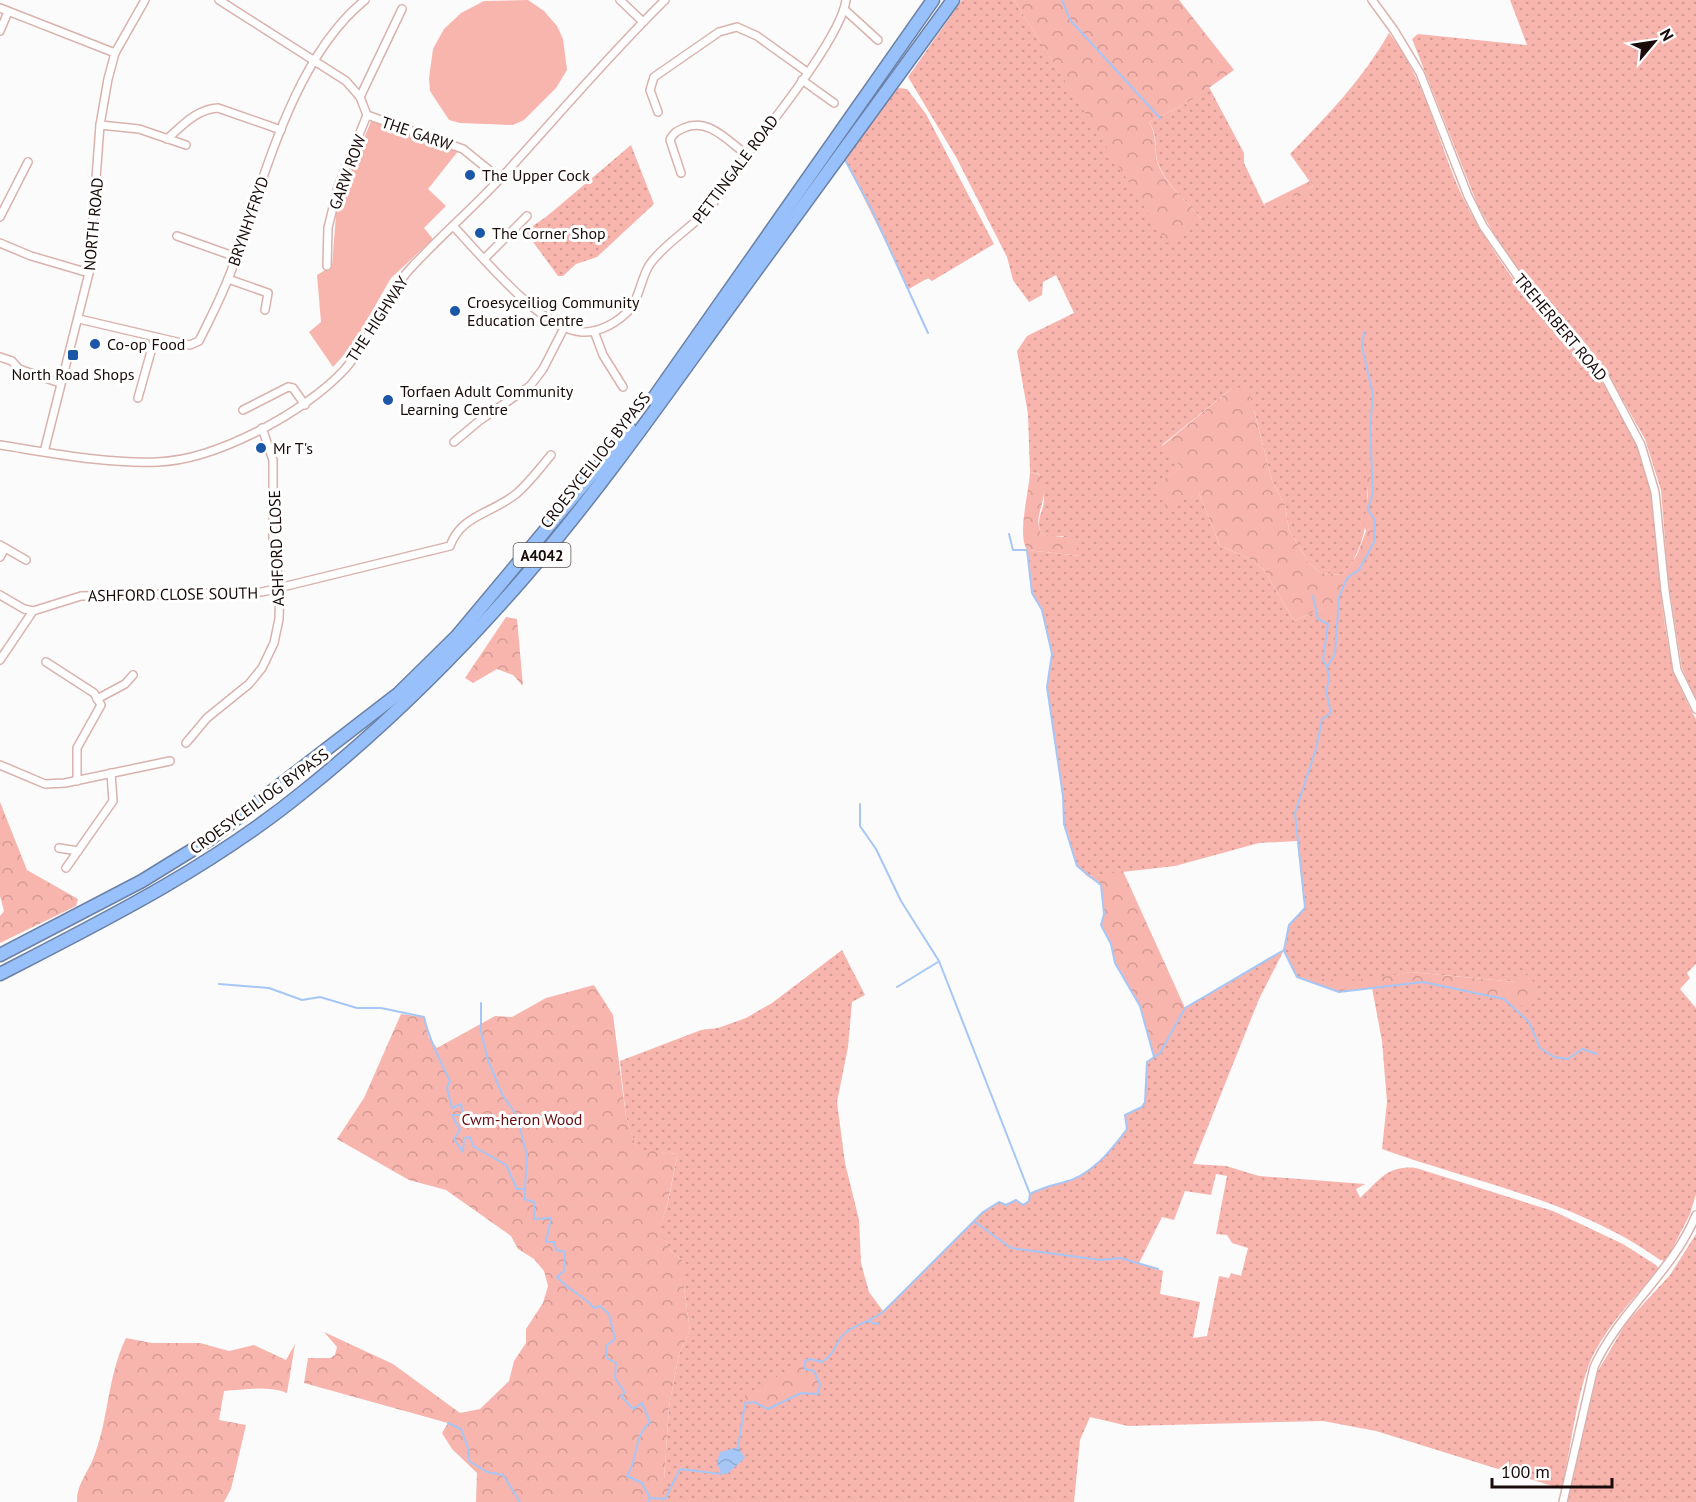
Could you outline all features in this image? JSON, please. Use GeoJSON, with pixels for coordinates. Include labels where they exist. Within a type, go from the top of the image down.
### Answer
{"type":"FeatureCollection","features":[{"type":"Feature","properties":{"kind":"highway","name":"CROESYCEILIOG BYPASS"},"geometry":{"type":"LineString","coordinates":[[0,955],[142,881],[210,839],[398,694],[458,636],[637,421],[933,0]]}},
{"type":"Feature","properties":{"kind":"highway","name":"CROESYCEILIOG BYPASS"},"geometry":{"type":"LineString","coordinates":[[0,974],[119,913],[242,837],[300,795],[356,748],[462,645],[528,572],[642,427],[953,0]]}},
{"type":"Feature","properties":{"kind":"street","name":"NORTH ROAD"},"geometry":{"type":"LineString","coordinates":[[44,452],[89,273],[100,125],[115,53],[145,0]]}},
{"type":"Feature","properties":{"kind":"street","name":"THE GARW"},"geometry":{"type":"LineString","coordinates":[[219,0],[346,81],[360,97],[367,116],[463,149],[500,179]]}},
{"type":"Feature","properties":{"kind":"street","name":"BRYNHYFRYD"},"geometry":{"type":"LineString","coordinates":[[79,319],[190,345],[199,341],[228,279],[281,130],[315,60],[348,14],[365,0]]}},
{"type":"Feature","properties":{"kind":"street"},"geometry":{"type":"LineString","coordinates":[[620,0],[643,22]]}},
{"type":"Feature","properties":{"kind":"street","name":"THE HIGHWAY"},"geometry":{"type":"LineString","coordinates":[[0,445],[131,461],[180,460],[200,455],[262,428],[305,405],[344,370],[356,355],[408,271],[500,179],[665,0]]}},
{"type":"Feature","properties":{"kind":"street","name":"PETTINGALE ROAD"},"geometry":{"type":"LineString","coordinates":[[594,331],[605,328],[631,308],[649,266],[710,207],[802,80],[845,10],[846,0]]}},
{"type":"Feature","properties":{"kind":"street","name":"TREHERBERT ROAD"},"geometry":{"type":"LineString","coordinates":[[1372,0],[1394,30],[1420,73],[1468,196],[1483,226],[1533,298],[1604,375],[1641,445],[1655,492],[1665,591],[1677,670],[1696,709]]}},
{"type":"Feature","properties":{"kind":"street"},"geometry":{"type":"LineString","coordinates":[[0,8],[115,53]]}},
{"type":"Feature","properties":{"kind":"street"},"geometry":{"type":"LineString","coordinates":[[360,97],[402,9]]}},
{"type":"Feature","properties":{"kind":"street"},"geometry":{"type":"LineString","coordinates":[[845,10],[878,39]]}},
{"type":"Feature","properties":{"kind":"street"},"geometry":{"type":"LineString","coordinates":[[0,31],[8,12]]}},
{"type":"Feature","properties":{"kind":"street"},"geometry":{"type":"LineString","coordinates":[[666,103],[657,109],[650,90],[654,77],[719,32],[736,27],[758,36],[807,72]]}},
{"type":"Feature","properties":{"kind":"street"},"geometry":{"type":"LineString","coordinates":[[802,80],[834,102]]}},
{"type":"Feature","properties":{"kind":"street"},"geometry":{"type":"LineString","coordinates":[[167,139],[193,117],[208,109],[218,108],[281,130]]}},
{"type":"Feature","properties":{"kind":"street","name":"GARW ROW"},"geometry":{"type":"LineString","coordinates":[[327,266],[328,228],[338,188],[367,116]]}},
{"type":"Feature","properties":{"kind":"street"},"geometry":{"type":"LineString","coordinates":[[681,173],[670,138],[674,133],[698,123],[706,125],[747,155]]}},
{"type":"Feature","properties":{"kind":"street"},"geometry":{"type":"LineString","coordinates":[[100,125],[131,127],[186,145]]}},
{"type":"Feature","properties":{"kind":"street"},"geometry":{"type":"LineString","coordinates":[[677,162],[687,159]]}},
{"type":"Feature","properties":{"kind":"street"},"geometry":{"type":"LineString","coordinates":[[0,217],[28,162]]}},
{"type":"Feature","properties":{"kind":"street"},"geometry":{"type":"LineString","coordinates":[[484,259],[527,216]]}},
{"type":"Feature","properties":{"kind":"street"},"geometry":{"type":"LineString","coordinates":[[454,227],[540,312],[564,328],[594,331],[603,355],[623,387]]}},
{"type":"Feature","properties":{"kind":"street"},"geometry":{"type":"LineString","coordinates":[[177,236],[236,257]]}},
{"type":"Feature","properties":{"kind":"street"},"geometry":{"type":"LineString","coordinates":[[0,243],[32,256],[89,273]]}},
{"type":"Feature","properties":{"kind":"street"},"geometry":{"type":"LineString","coordinates":[[228,279],[268,293],[266,310]]}},
{"type":"Feature","properties":{"kind":"street"},"geometry":{"type":"LineString","coordinates":[[454,442],[479,421],[530,386],[543,369],[564,328]]}},
{"type":"Feature","properties":{"kind":"street"},"geometry":{"type":"LineString","coordinates":[[138,398],[155,337]]}},
{"type":"Feature","properties":{"kind":"street"},"geometry":{"type":"LineString","coordinates":[[0,357],[12,361],[19,369],[60,383]]}},
{"type":"Feature","properties":{"kind":"street"},"geometry":{"type":"LineString","coordinates":[[243,411],[288,387],[293,388],[305,405]]}},
{"type":"Feature","properties":{"kind":"street","name":"ASHFORD CLOSE"},"geometry":{"type":"LineString","coordinates":[[186,743],[207,718],[249,684],[262,668],[274,643],[279,618],[280,587],[273,543],[273,460],[262,428]]}},
{"type":"Feature","properties":{"kind":"street","name":"ASHFORD CLOSE SOUTH"},"geometry":{"type":"LineString","coordinates":[[33,611],[81,596],[248,593],[450,546],[461,527],[472,517],[515,495],[551,455]]}},
{"type":"Feature","properties":{"kind":"street"},"geometry":{"type":"LineString","coordinates":[[0,557],[3,546],[26,560]]}},
{"type":"Feature","properties":{"kind":"street"},"geometry":{"type":"LineString","coordinates":[[0,595],[24,609],[33,611],[0,660]]}},
{"type":"Feature","properties":{"kind":"street"},"geometry":{"type":"LineString","coordinates":[[46,662],[94,693],[101,705],[77,748],[77,781]]}},
{"type":"Feature","properties":{"kind":"street"},"geometry":{"type":"LineString","coordinates":[[97,699],[125,684],[133,675]]}},
{"type":"Feature","properties":{"kind":"street"},"geometry":{"type":"LineString","coordinates":[[0,765],[45,784],[77,781],[170,761]]}},
{"type":"Feature","properties":{"kind":"street"},"geometry":{"type":"LineString","coordinates":[[66,868],[113,801],[111,773]]}},
{"type":"Feature","properties":{"kind":"street"},"geometry":{"type":"LineString","coordinates":[[59,848],[78,851]]}},
{"type":"Feature","properties":{"kind":"street"},"geometry":{"type":"LineString","coordinates":[[1563,1502],[1587,1393],[1598,1357],[1617,1324],[1663,1272],[1679,1249],[1696,1215]]}},
{"type":"Feature","properties":{"kind":"green space"},"geometry":{"type":"Polygon","coordinates":[[[528,0],[544,11],[557,26],[563,39],[567,70],[556,88],[524,120],[513,125],[460,123],[449,120],[430,91],[429,78],[433,49],[444,29],[461,13],[484,1],[528,0]]]}},
{"type":"Feature","properties":{"kind":"green space"},"geometry":{"type":"Polygon","coordinates":[[[962,0],[1014,0],[1090,120],[1189,225],[1201,218],[1173,187],[1159,166],[1154,133],[1149,122],[1189,102],[1209,87],[1244,153],[1244,163],[1266,209],[1313,186],[1290,154],[1356,82],[1389,33],[1404,55],[1426,102],[1453,175],[1476,222],[1519,288],[1589,365],[1612,396],[1633,439],[1651,492],[1667,639],[1678,680],[1696,719],[1696,964],[1687,973],[1690,978],[1680,989],[1696,1008],[1696,1194],[1690,1214],[1666,1261],[1660,1260],[1595,1223],[1561,1208],[1382,1149],[1387,1102],[1382,1041],[1372,988],[1423,982],[1504,999],[1515,982],[1411,972],[1372,980],[1324,981],[1297,977],[1284,950],[1289,925],[1305,907],[1297,841],[1259,843],[1175,866],[1087,876],[1077,866],[1064,824],[1063,796],[1047,687],[1052,654],[1042,610],[1032,593],[1027,550],[1080,556],[1063,536],[1051,537],[1041,533],[1039,528],[1044,496],[1039,474],[1030,472],[1028,414],[1017,351],[1027,336],[1074,313],[1056,275],[1043,282],[1042,295],[1029,302],[1013,280],[1007,257],[956,157],[908,77],[962,0]],[[1232,388],[1162,445],[1181,467],[1155,487],[1199,493],[1220,546],[1250,559],[1264,570],[1294,621],[1318,610],[1337,620],[1339,597],[1347,578],[1359,570],[1374,542],[1368,510],[1373,492],[1367,484],[1364,532],[1350,565],[1343,575],[1321,573],[1309,563],[1289,530],[1285,505],[1272,481],[1254,410],[1232,388]]]}},
{"type":"Feature","properties":{"kind":"green space"},"geometry":{"type":"Polygon","coordinates":[[[1014,0],[1179,0],[1234,70],[1189,102],[1149,122],[1154,133],[1159,167],[1173,187],[1201,218],[1167,243],[1014,0]]]}},
{"type":"Feature","properties":{"kind":"green space"},"geometry":{"type":"Polygon","coordinates":[[[1510,0],[1696,0],[1696,700],[1682,668],[1668,579],[1661,490],[1645,439],[1605,369],[1581,338],[1529,286],[1494,234],[1478,206],[1412,39],[1418,34],[1527,45],[1510,0]]]}},
{"type":"Feature","properties":{"kind":"green space"},"geometry":{"type":"Polygon","coordinates":[[[898,88],[907,89],[926,114],[994,244],[932,281],[928,278],[909,289],[845,160],[898,88]]]}},
{"type":"Feature","properties":{"kind":"green space"},"geometry":{"type":"Polygon","coordinates":[[[372,119],[459,150],[428,189],[446,206],[424,228],[433,239],[391,278],[352,346],[333,367],[309,332],[321,322],[317,275],[332,266],[337,203],[372,119]]]}},
{"type":"Feature","properties":{"kind":"green space"},"geometry":{"type":"Polygon","coordinates":[[[631,145],[654,204],[597,257],[576,264],[563,276],[558,276],[525,231],[546,217],[631,145]]]}},
{"type":"Feature","properties":{"kind":"green space"},"geometry":{"type":"Polygon","coordinates":[[[1310,181],[1313,186],[1266,210],[1264,204],[1310,181]]]}},
{"type":"Feature","properties":{"kind":"green space"},"geometry":{"type":"Polygon","coordinates":[[[1248,387],[1272,481],[1285,505],[1289,530],[1309,563],[1321,573],[1343,575],[1357,555],[1366,531],[1364,526],[1368,495],[1365,469],[1370,469],[1373,492],[1368,510],[1374,525],[1373,541],[1363,564],[1347,579],[1342,588],[1337,620],[1325,619],[1318,610],[1294,621],[1264,570],[1250,559],[1220,546],[1199,493],[1167,508],[1154,487],[1181,467],[1162,446],[1232,388],[1248,387]]]}},
{"type":"Feature","properties":{"kind":"green space"},"geometry":{"type":"Polygon","coordinates":[[[1030,472],[1038,474],[1044,490],[1039,519],[1041,533],[1073,539],[1080,556],[1027,550],[1024,543],[1023,524],[1030,472]]]}},
{"type":"Feature","properties":{"kind":"green space"},"geometry":{"type":"Polygon","coordinates":[[[506,617],[517,619],[523,686],[513,675],[497,669],[473,683],[465,678],[506,617]]]}},
{"type":"Feature","properties":{"kind":"green space"},"geometry":{"type":"Polygon","coordinates":[[[0,802],[27,870],[78,899],[76,906],[0,943],[0,916],[4,911],[0,896],[0,802]]]}},
{"type":"Feature","properties":{"kind":"green space"},"geometry":{"type":"Polygon","coordinates":[[[1123,871],[1185,1008],[1160,1053],[1154,1057],[1140,1006],[1115,963],[1111,944],[1101,925],[1104,914],[1101,885],[1087,876],[1123,871]]]}},
{"type":"Feature","properties":{"kind":"green space"},"geometry":{"type":"Polygon","coordinates":[[[842,950],[865,995],[852,1002],[848,1047],[837,1102],[845,1163],[859,1220],[861,1263],[869,1292],[883,1311],[983,1212],[999,1202],[1006,1205],[1016,1200],[1023,1204],[1029,1201],[1030,1194],[1081,1175],[1106,1155],[1127,1129],[1125,1115],[1142,1107],[1145,1102],[1147,1062],[1160,1053],[1185,1008],[1284,950],[1259,999],[1193,1164],[1226,1166],[1259,1176],[1365,1184],[1356,1189],[1360,1198],[1391,1171],[1416,1168],[1553,1211],[1623,1244],[1656,1265],[1659,1269],[1616,1320],[1588,1366],[1562,1489],[1376,1431],[1323,1421],[1128,1426],[1090,1417],[1080,1440],[1074,1502],[648,1502],[664,1480],[669,1406],[679,1354],[690,1331],[684,1287],[684,1262],[671,1251],[658,1231],[668,1203],[678,1154],[637,1150],[626,1117],[620,1061],[701,1030],[718,1028],[746,1018],[772,1003],[842,950]],[[1216,1174],[1211,1195],[1185,1191],[1174,1220],[1162,1217],[1139,1263],[1163,1271],[1160,1294],[1200,1302],[1193,1338],[1207,1336],[1219,1276],[1229,1278],[1231,1273],[1241,1276],[1248,1248],[1232,1243],[1227,1235],[1216,1234],[1227,1176],[1216,1174]],[[805,1362],[754,1402],[768,1409],[801,1393],[817,1394],[805,1369],[805,1362]]]}},
{"type":"Feature","properties":{"kind":"green space"},"geometry":{"type":"Polygon","coordinates":[[[1411,972],[1515,982],[1529,974],[1537,988],[1535,999],[1516,1008],[1503,999],[1423,982],[1339,992],[1297,977],[1354,979],[1411,972]]]}},
{"type":"Feature","properties":{"kind":"green space","name":"Cwm-heron Wood"},"geometry":{"type":"Polygon","coordinates":[[[594,985],[613,1015],[626,1117],[637,1149],[678,1154],[668,1203],[659,1231],[671,1251],[684,1262],[684,1287],[690,1331],[679,1354],[669,1406],[664,1480],[671,1491],[665,1499],[651,1498],[648,1502],[476,1502],[477,1473],[452,1449],[442,1433],[448,1423],[304,1383],[308,1358],[330,1358],[335,1355],[337,1347],[324,1332],[393,1364],[460,1413],[480,1409],[509,1381],[514,1361],[526,1343],[526,1329],[543,1303],[548,1286],[544,1271],[534,1259],[518,1249],[511,1236],[446,1190],[409,1180],[337,1139],[364,1098],[401,1014],[424,1017],[429,1038],[437,1048],[495,1016],[512,1017],[546,998],[594,985]]]}},
{"type":"Feature","properties":{"kind":"green space"},"geometry":{"type":"Polygon","coordinates":[[[1696,1234],[1696,1502],[1567,1502],[1598,1371],[1626,1323],[1670,1275],[1696,1234]]]}},
{"type":"Feature","properties":{"kind":"green space"},"geometry":{"type":"Polygon","coordinates":[[[126,1338],[152,1343],[200,1343],[229,1351],[254,1345],[286,1360],[295,1344],[287,1393],[264,1389],[224,1391],[219,1420],[246,1425],[231,1489],[224,1502],[77,1502],[80,1485],[98,1444],[115,1368],[126,1338]]]}},
{"type":"Feature","properties":{"kind":"green space"},"geometry":{"type":"Polygon","coordinates":[[[805,1361],[805,1369],[814,1371],[820,1384],[818,1394],[801,1393],[768,1409],[754,1402],[745,1403],[745,1395],[805,1361]]]}},
{"type":"Feature","properties":{"kind":"water"},"geometry":{"type":"Polygon","coordinates":[[[738,1447],[745,1458],[727,1474],[721,1474],[717,1463],[720,1452],[738,1447]]]}},
{"type":"Feature","properties":{"kind":"waterway"},"geometry":{"type":"LineString","coordinates":[[1062,0],[1070,20],[1160,118]]}},
{"type":"Feature","properties":{"kind":"waterway"},"geometry":{"type":"LineString","coordinates":[[845,160],[871,208],[928,333]]}},
{"type":"Feature","properties":{"kind":"waterway"},"geometry":{"type":"LineString","coordinates":[[738,1447],[745,1403],[754,1402],[768,1409],[801,1393],[818,1394],[820,1384],[814,1371],[805,1369],[805,1361],[810,1359],[822,1362],[831,1354],[845,1333],[883,1312],[983,1212],[999,1202],[1006,1205],[1016,1200],[1023,1205],[1029,1201],[1030,1194],[1071,1180],[1098,1162],[1127,1129],[1125,1115],[1142,1107],[1145,1102],[1147,1062],[1160,1053],[1185,1008],[1284,950],[1289,925],[1305,908],[1295,813],[1316,749],[1322,719],[1331,713],[1326,691],[1329,680],[1327,667],[1335,654],[1339,597],[1347,578],[1359,570],[1374,542],[1375,520],[1368,510],[1373,492],[1370,427],[1373,395],[1362,347],[1364,332]]}},
{"type":"Feature","properties":{"kind":"waterway"},"geometry":{"type":"LineString","coordinates":[[1009,534],[1013,550],[1027,550],[1032,593],[1042,610],[1052,654],[1047,687],[1063,796],[1064,824],[1077,866],[1101,885],[1104,914],[1101,925],[1111,944],[1115,963],[1140,1006],[1154,1057]]}},
{"type":"Feature","properties":{"kind":"waterway"},"geometry":{"type":"LineString","coordinates":[[1313,596],[1318,619],[1328,624],[1323,660],[1327,667]]}},
{"type":"Feature","properties":{"kind":"waterway"},"geometry":{"type":"LineString","coordinates":[[860,804],[860,826],[876,849],[901,901],[939,961],[1030,1194]]}},
{"type":"Feature","properties":{"kind":"waterway"},"geometry":{"type":"LineString","coordinates":[[1284,951],[1297,977],[1339,992],[1423,982],[1504,999],[1529,1022],[1540,1048],[1554,1057],[1568,1059],[1582,1049],[1597,1054]]}},
{"type":"Feature","properties":{"kind":"waterway"},"geometry":{"type":"LineString","coordinates":[[897,987],[938,962]]}},
{"type":"Feature","properties":{"kind":"waterway"},"geometry":{"type":"LineString","coordinates":[[219,984],[269,988],[302,1000],[320,997],[357,1008],[381,1008],[424,1017],[450,1081],[447,1088],[452,1108],[461,1104],[463,1115],[452,1115],[460,1130],[454,1139],[463,1152],[464,1138],[470,1137],[473,1146],[506,1165],[517,1189],[525,1189],[524,1199],[534,1202],[534,1219],[551,1218],[546,1242],[554,1242],[556,1250],[565,1252],[564,1271],[557,1277],[594,1308],[600,1306],[609,1314],[615,1339],[606,1346],[607,1358],[616,1363],[615,1378],[625,1393],[621,1396],[633,1409],[642,1403],[650,1422],[644,1428],[638,1441],[634,1461],[627,1476],[642,1483],[650,1498]]}},
{"type":"Feature","properties":{"kind":"waterway"},"geometry":{"type":"LineString","coordinates":[[481,1003],[481,1032],[488,1060],[502,1094],[517,1116],[527,1156],[525,1188]]}},
{"type":"Feature","properties":{"kind":"waterway"},"geometry":{"type":"LineString","coordinates":[[975,1222],[1011,1248],[1101,1260],[1120,1258],[1158,1269]]}},
{"type":"Feature","properties":{"kind":"waterway"},"geometry":{"type":"LineString","coordinates":[[869,1322],[879,1324]]}},
{"type":"Feature","properties":{"kind":"waterway"},"geometry":{"type":"LineString","coordinates":[[448,1423],[461,1429],[469,1451],[469,1461],[487,1472],[503,1475],[520,1502]]}},
{"type":"Feature","properties":{"kind":"waterway"},"geometry":{"type":"LineString","coordinates":[[648,1502],[650,1498],[665,1499],[680,1469],[721,1474]]}},
{"type":"Feature","properties":{"kind":"place","name":"The Upper Cock"},"geometry":{"type":"Point","coordinates":[470,175]}},
{"type":"Feature","properties":{"kind":"place","name":"The Corner Shop"},"geometry":{"type":"Point","coordinates":[480,233]}},
{"type":"Feature","properties":{"kind":"place","name":"Croesyceiliog Community Education Centre"},"geometry":{"type":"Point","coordinates":[455,311]}},
{"type":"Feature","properties":{"kind":"place","name":"Co-op Food"},"geometry":{"type":"Point","coordinates":[95,344]}},
{"type":"Feature","properties":{"kind":"place","name":"North Road Shops"},"geometry":{"type":"Point","coordinates":[73,355]}},
{"type":"Feature","properties":{"kind":"place","name":"Torfaen Adult Community Learning Centre"},"geometry":{"type":"Point","coordinates":[388,400]}},
{"type":"Feature","properties":{"kind":"place","name":"Mr T's"},"geometry":{"type":"Point","coordinates":[261,448]}}]}
